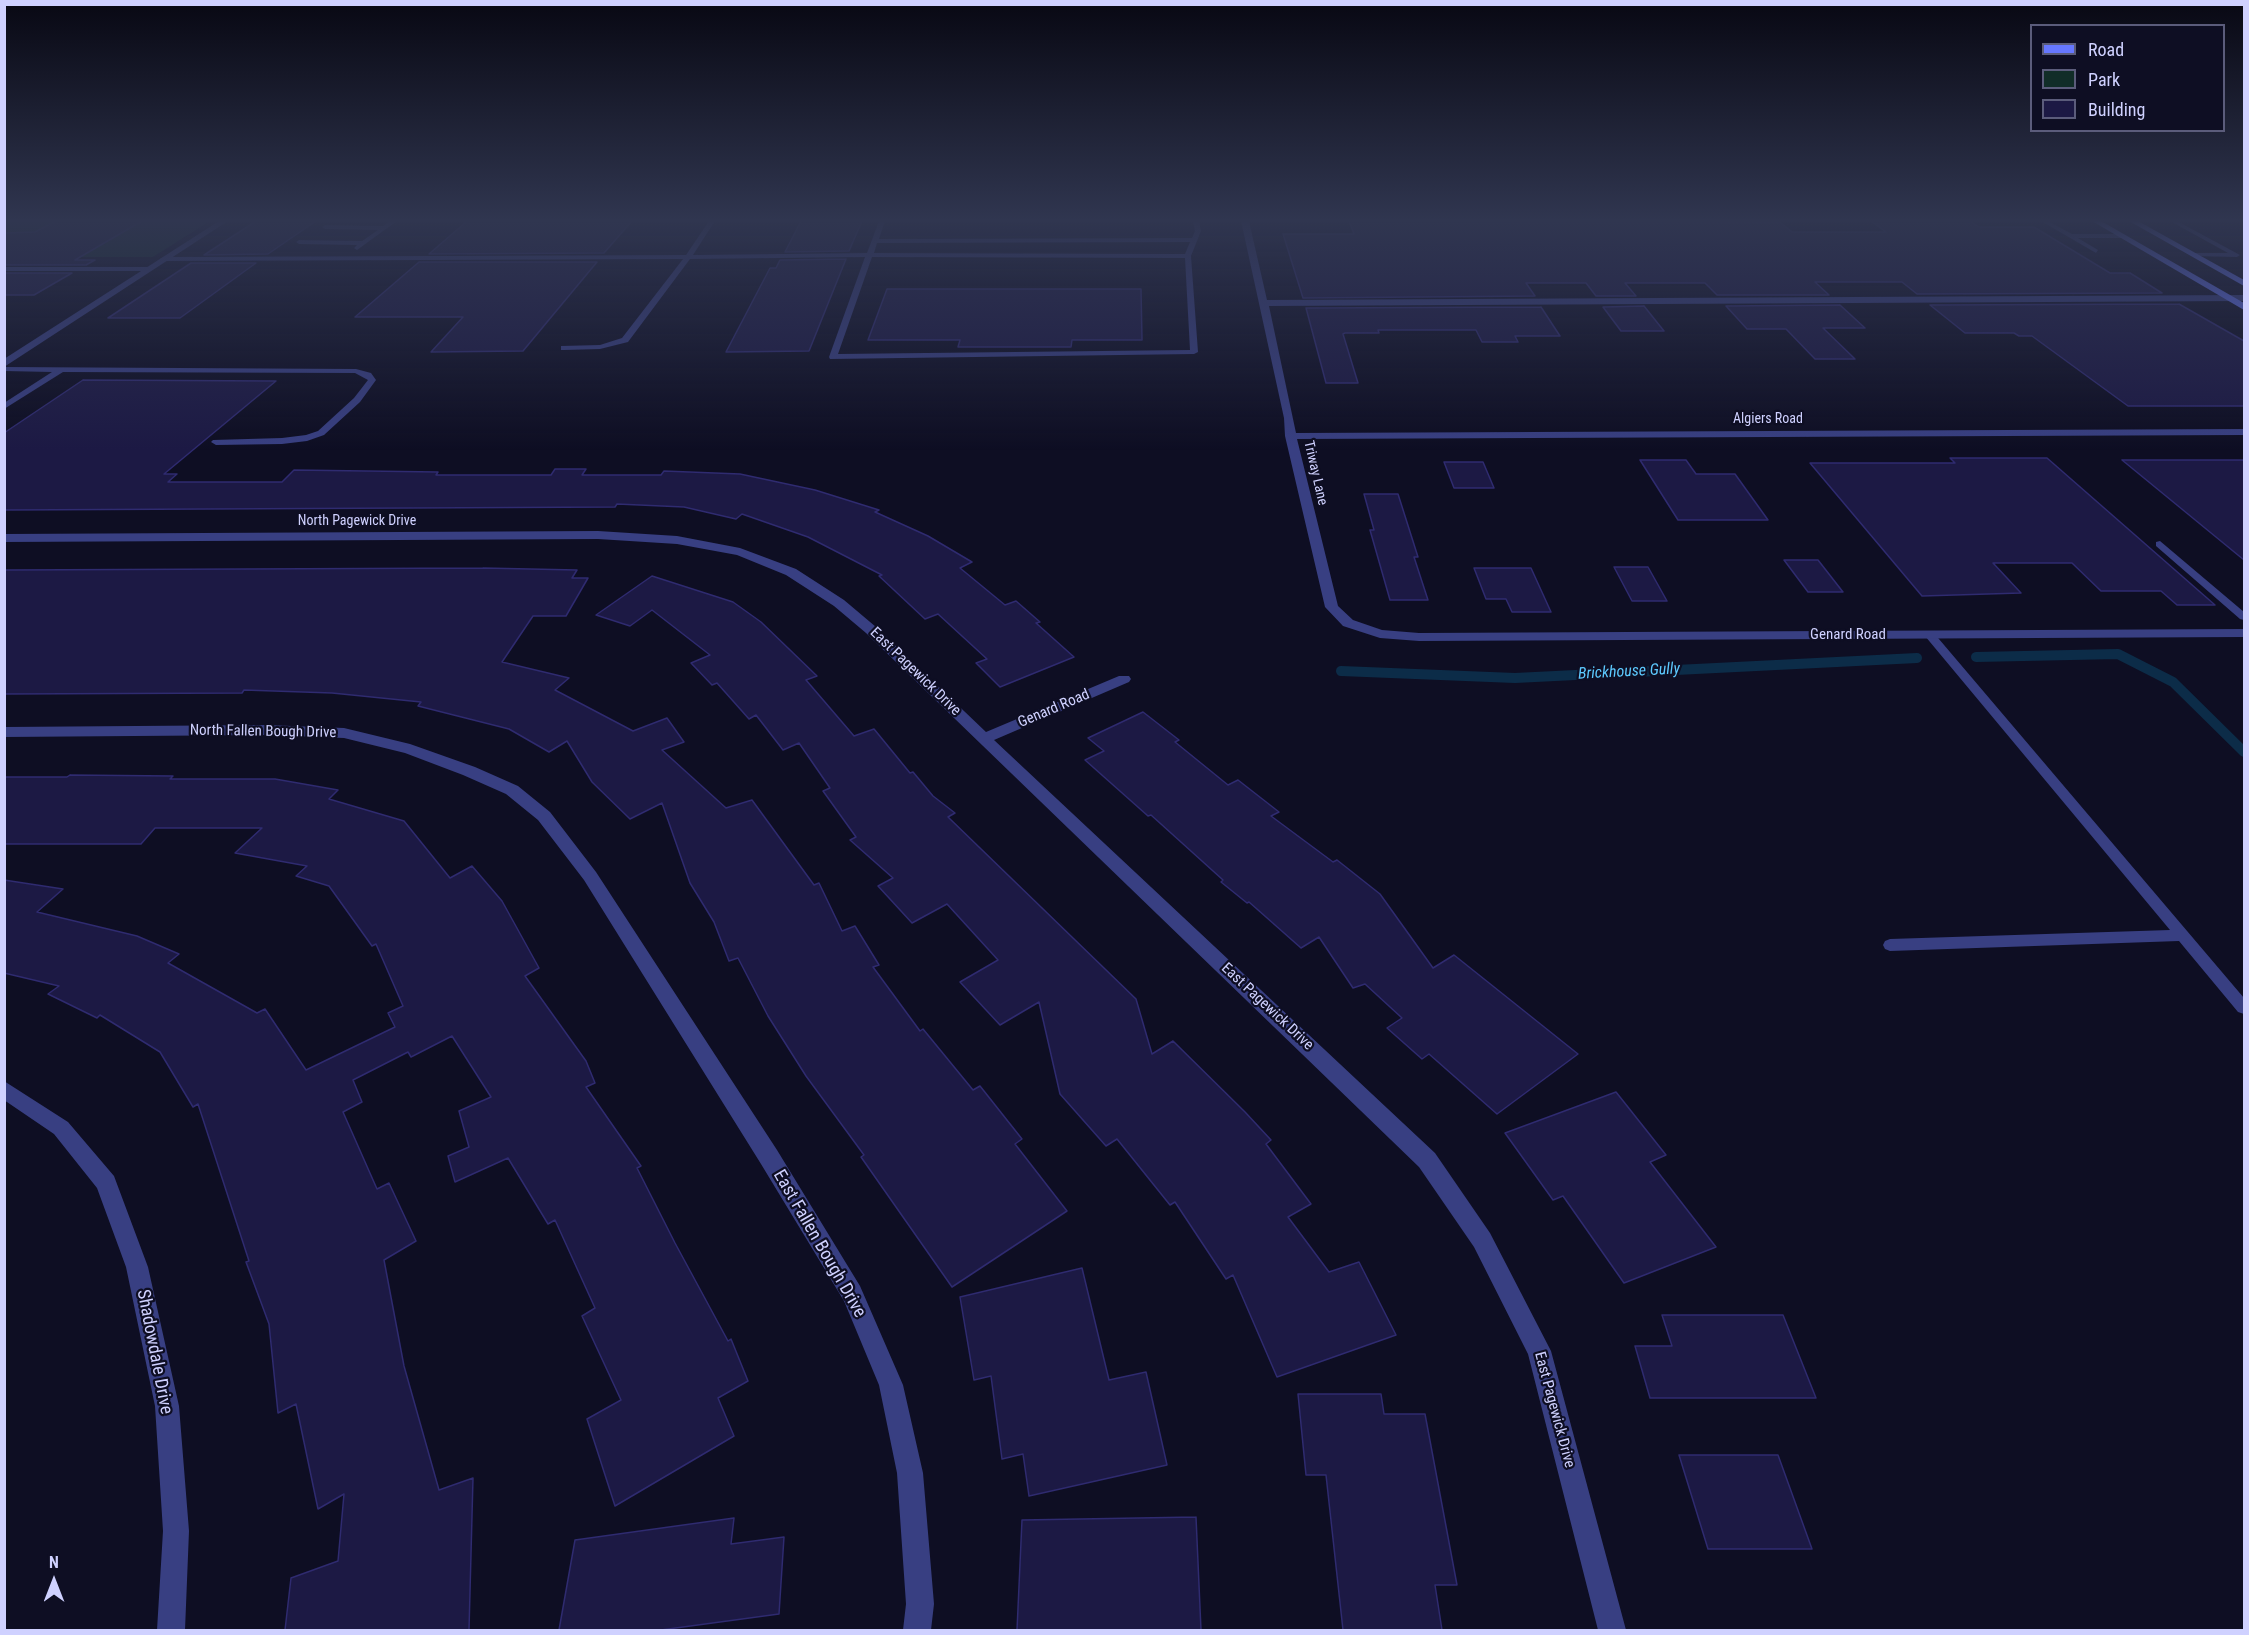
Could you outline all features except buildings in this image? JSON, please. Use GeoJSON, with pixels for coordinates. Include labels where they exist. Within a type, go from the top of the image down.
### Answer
{"type":"FeatureCollection","features":[{"type":"Feature","properties":{"kind":"main road"},"geometry":{"type":"LineString","coordinates":[[2227,297],[2244,307]]}},
{"type":"Feature","properties":{"kind":"street"},"geometry":{"type":"LineString","coordinates":[[4,364],[106,297]]}},
{"type":"Feature","properties":{"kind":"street","name":"Triway Lane"},"geometry":{"type":"LineString","coordinates":[[1263,297],[1289,417],[1291,436],[1332,607],[1348,623],[1380,634],[1451,637]]}},
{"type":"Feature","properties":{"kind":"street"},"geometry":{"type":"LineString","coordinates":[[1264,303],[2244,298]]}},
{"type":"Feature","properties":{"kind":"street","name":"Algiers Road"},"geometry":{"type":"LineString","coordinates":[[1291,436],[2244,432]]}},
{"type":"Feature","properties":{"kind":"street","name":"North Pagewick Drive"},"geometry":{"type":"LineString","coordinates":[[4,538],[598,535],[677,540],[709,546]]}},
{"type":"Feature","properties":{"kind":"street","name":"East Pagewick Drive"},"geometry":{"type":"LineString","coordinates":[[709,546],[740,552],[791,572],[839,603],[871,630],[1344,1080],[1433,1169],[1482,1240],[1539,1351],[1612,1630]]}},
{"type":"Feature","properties":{"kind":"street","name":"Genard Road"},"geometry":{"type":"LineString","coordinates":[[1451,637],[2244,633]]}},
{"type":"Feature","properties":{"kind":"street","name":"Genard Road"},"geometry":{"type":"LineString","coordinates":[[984,739],[1124,679]]}},
{"type":"Feature","properties":{"kind":"street","name":"North Fallen Bough Drive"},"geometry":{"type":"LineString","coordinates":[[4,732],[266,730],[344,734],[410,749],[469,771],[512,790],[544,816],[590,876],[682,1021]]}},
{"type":"Feature","properties":{"kind":"street","name":"East Fallen Bough Drive"},"geometry":{"type":"LineString","coordinates":[[682,1021],[852,1294],[891,1385],[910,1473],[920,1604],[917,1630]]}},
{"type":"Feature","properties":{"kind":"street","name":"Shadowdale Drive"},"geometry":{"type":"LineString","coordinates":[[4,1089],[61,1128],[106,1183],[137,1267],[166,1406],[176,1531],[171,1630]]}},
{"type":"Feature","properties":{"kind":"lane"},"geometry":{"type":"LineString","coordinates":[[564,348],[600,347],[625,340],[657,297]]}},
{"type":"Feature","properties":{"kind":"lane"},"geometry":{"type":"LineString","coordinates":[[854,297],[833,357],[1194,352],[1191,297]]}},
{"type":"Feature","properties":{"kind":"lane"},"geometry":{"type":"LineString","coordinates":[[4,369],[356,371],[368,375],[372,380],[357,400],[321,433],[307,438],[282,441],[216,442]]}},
{"type":"Feature","properties":{"kind":"lane"},"geometry":{"type":"LineString","coordinates":[[4,407],[62,369]]}},
{"type":"Feature","properties":{"kind":"lane"},"geometry":{"type":"LineString","coordinates":[[2160,544],[2244,617]]}},
{"type":"Feature","properties":{"kind":"lane"},"geometry":{"type":"LineString","coordinates":[[1929,634],[2244,1008]]}},
{"type":"Feature","properties":{"kind":"lane"},"geometry":{"type":"LineString","coordinates":[[1890,945],[2183,935]]}},
{"type":"Feature","properties":{"kind":"waterway","name":"Brickhouse Gully"},"geometry":{"type":"LineString","coordinates":[[1976,657],[2118,654],[2173,682],[2244,752]]}},
{"type":"Feature","properties":{"kind":"waterway","name":"Brickhouse Gully"},"geometry":{"type":"LineString","coordinates":[[1341,671],[1515,678],[1917,658]]}}]}
